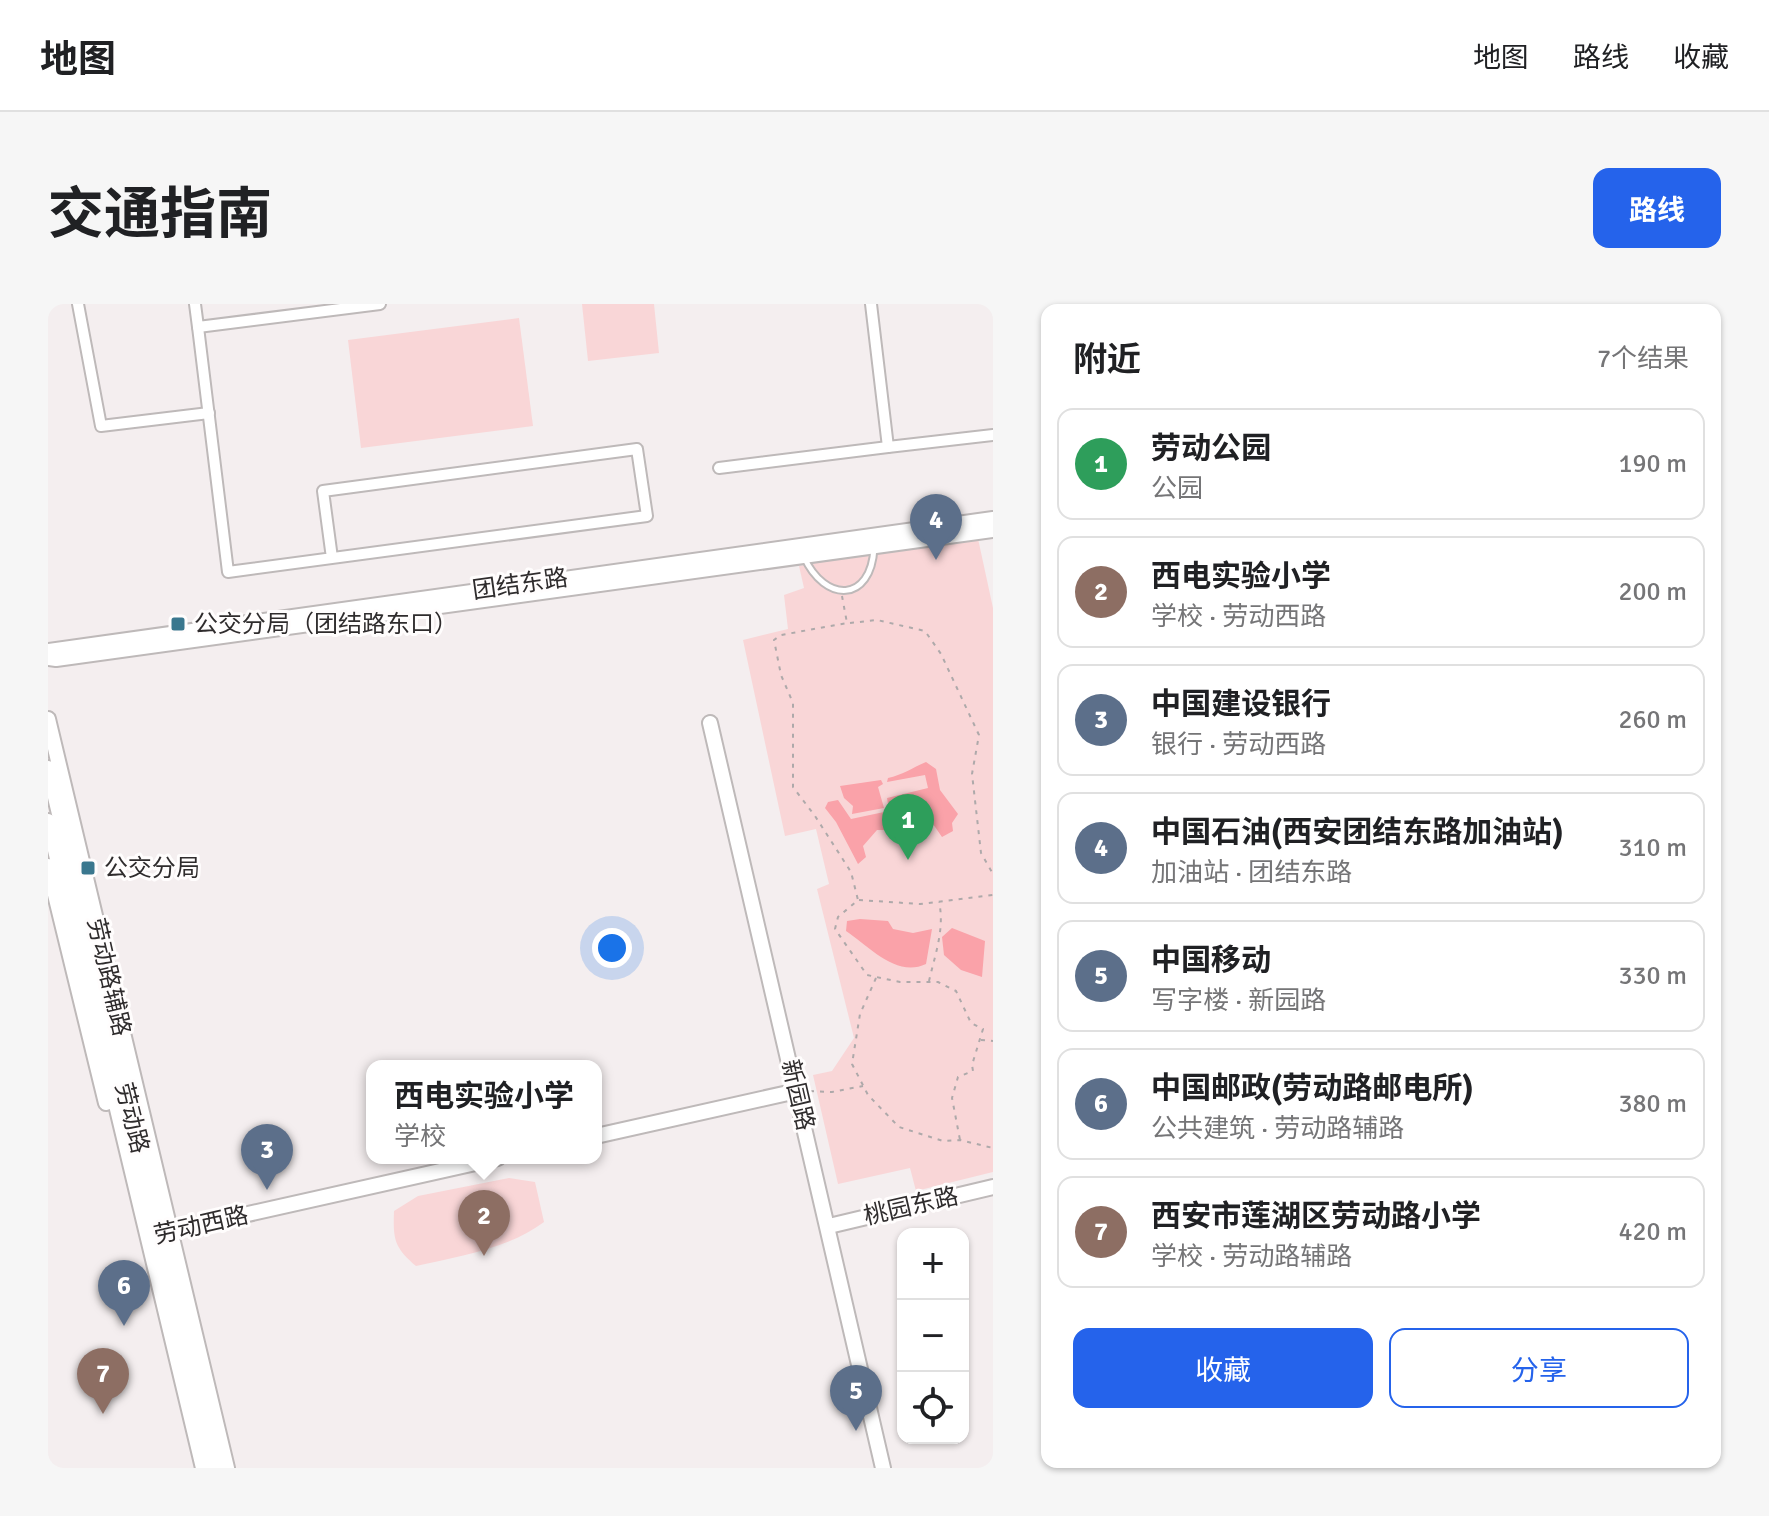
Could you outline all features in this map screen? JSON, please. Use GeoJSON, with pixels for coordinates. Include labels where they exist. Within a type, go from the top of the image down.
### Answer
{"type":"FeatureCollection","features":[{"type":"Feature","properties":{"kind":"street"},"geometry":{"type":"LineString","coordinates":[[78,304],[101,426],[209,413]]}},
{"type":"Feature","properties":{"kind":"street"},"geometry":{"type":"LineString","coordinates":[[195,304],[228,572],[647,516],[637,449],[323,491],[332,558]]}},
{"type":"Feature","properties":{"kind":"street"},"geometry":{"type":"LineString","coordinates":[[198,327],[380,304]]}},
{"type":"Feature","properties":{"kind":"street"},"geometry":{"type":"LineString","coordinates":[[871,304],[888,447]]}},
{"type":"Feature","properties":{"kind":"street"},"geometry":{"type":"LineString","coordinates":[[719,468],[993,435]]}},
{"type":"Feature","properties":{"kind":"street","name":"团结东路"},"geometry":{"type":"LineString","coordinates":[[48,651],[993,519]]}},
{"type":"Feature","properties":{"kind":"street"},"geometry":{"type":"LineString","coordinates":[[48,658],[993,530]]}},
{"type":"Feature","properties":{"kind":"street"},"geometry":{"type":"LineString","coordinates":[[48,719],[51,760]]}},
{"type":"Feature","properties":{"kind":"street","name":"新园路"},"geometry":{"type":"LineString","coordinates":[[710,723],[883,1468]]}},
{"type":"Feature","properties":{"kind":"street","name":"劳动路"},"geometry":{"type":"LineString","coordinates":[[51,760],[203,1468]]}},
{"type":"Feature","properties":{"kind":"street","name":"劳动路"},"geometry":{"type":"LineString","coordinates":[[48,821],[216,1468]]}},
{"type":"Feature","properties":{"kind":"street","name":"劳动路辅路"},"geometry":{"type":"LineString","coordinates":[[48,866],[154,1236],[227,1468]]}},
{"type":"Feature","properties":{"kind":"street"},"geometry":{"type":"LineString","coordinates":[[602,1135],[797,1091]]}},
{"type":"Feature","properties":{"kind":"street","name":"劳动西路"},"geometry":{"type":"LineString","coordinates":[[154,1236],[472,1164]]}},
{"type":"Feature","properties":{"kind":"street","name":"桃园东路"},"geometry":{"type":"LineString","coordinates":[[829,1226],[993,1187]]}},
{"type":"Feature","properties":{"kind":"street","name":"劳动路辅路"},"geometry":{"type":"LineString","coordinates":[[154,1236],[193,1468]]}},
{"type":"Feature","properties":{"kind":"lane"},"geometry":{"type":"LineString","coordinates":[[803,556],[829,589],[842,591],[854,588],[869,574],[874,547]]}},
{"type":"Feature","properties":{"kind":"path"},"geometry":{"type":"LineString","coordinates":[[842,591],[847,623]]}},
{"type":"Feature","properties":{"kind":"path"},"geometry":{"type":"LineString","coordinates":[[858,900],[851,872],[793,787],[793,703],[781,675],[774,640],[781,635],[877,620],[925,631],[941,654],[979,735],[972,774],[981,853],[993,874]]}},
{"type":"Feature","properties":{"kind":"path"},"geometry":{"type":"LineString","coordinates":[[960,1140],[952,1098],[958,1077],[973,1071],[983,1029],[971,1023],[956,991],[938,982],[900,982],[867,975],[835,929],[838,917],[858,900],[920,904],[993,895]]}},
{"type":"Feature","properties":{"kind":"path"},"geometry":{"type":"LineString","coordinates":[[928,982],[938,946],[942,915],[939,902]]}},
{"type":"Feature","properties":{"kind":"path"},"geometry":{"type":"LineString","coordinates":[[876,977],[860,1014],[852,1064],[868,1095],[899,1127],[943,1141],[960,1140],[993,1148]]}},
{"type":"Feature","properties":{"kind":"path"},"geometry":{"type":"LineString","coordinates":[[980,1040],[993,1041]]}},
{"type":"Feature","properties":{"kind":"path"},"geometry":{"type":"LineString","coordinates":[[797,1091],[832,1092],[864,1086]]}},
{"type":"Feature","properties":{"kind":"shaded area"},"geometry":{"type":"Polygon","coordinates":[[[582,304],[654,304],[659,353],[588,361],[582,304]]]}},
{"type":"Feature","properties":{"kind":"shaded area"},"geometry":{"type":"Polygon","coordinates":[[[519,318],[533,426],[361,448],[348,340],[519,318]]]}},
{"type":"Feature","properties":{"kind":"shaded area"},"geometry":{"type":"Polygon","coordinates":[[[977,534],[993,608],[993,1172],[916,1191],[910,1168],[838,1184],[813,1075],[832,1071],[854,1038],[817,889],[829,884],[816,829],[785,836],[743,640],[788,629],[784,595],[804,588],[799,566],[977,534]]]}},
{"type":"Feature","properties":{"kind":"shaded area"},"geometry":{"type":"Polygon","coordinates":[[[926,762],[936,769],[940,790],[958,814],[952,823],[953,831],[942,837],[933,824],[877,830],[863,846],[866,857],[858,864],[825,808],[828,802],[838,800],[851,819],[903,808],[902,803],[888,804],[887,798],[928,788],[925,775],[887,782],[888,778],[926,762]]]}},
{"type":"Feature","properties":{"kind":"shaded area"},"geometry":{"type":"Polygon","coordinates":[[[881,780],[883,784],[878,787],[884,808],[852,814],[853,806],[844,798],[840,786],[881,780]]]}},
{"type":"Feature","properties":{"kind":"shaded area"},"geometry":{"type":"Polygon","coordinates":[[[847,921],[888,921],[893,929],[913,933],[932,929],[926,964],[904,967],[874,952],[846,931],[847,921]]]}},
{"type":"Feature","properties":{"kind":"shaded area"},"geometry":{"type":"Polygon","coordinates":[[[952,928],[985,941],[982,977],[961,970],[944,955],[942,937],[952,928]]]}},
{"type":"Feature","properties":{"kind":"shaded area"},"geometry":{"type":"Polygon","coordinates":[[[509,1178],[535,1182],[544,1222],[499,1245],[416,1266],[399,1248],[394,1211],[418,1196],[509,1178]]]}},
{"type":"Feature","properties":{"kind":"place","name":"中国石油(西安团结东路加油站)"},"geometry":{"type":"Point","coordinates":[936,560]}},
{"type":"Feature","properties":{"kind":"place","name":"公交分局（团结路东口）"},"geometry":{"type":"Point","coordinates":[178,624]}},
{"type":"Feature","properties":{"kind":"place","name":"劳动公园"},"geometry":{"type":"Point","coordinates":[908,860]}},
{"type":"Feature","properties":{"kind":"place","name":"公交分局"},"geometry":{"type":"Point","coordinates":[88,868]}},
{"type":"Feature","properties":{"kind":"place","name":"中国建设银行"},"geometry":{"type":"Point","coordinates":[267,1190]}},
{"type":"Feature","properties":{"kind":"place","name":"西电实验小学"},"geometry":{"type":"Point","coordinates":[484,1256]}},
{"type":"Feature","properties":{"kind":"place","name":"中国邮政(劳动路邮电所)"},"geometry":{"type":"Point","coordinates":[124,1326]}},
{"type":"Feature","properties":{"kind":"place","name":"西安市莲湖区劳动路小学"},"geometry":{"type":"Point","coordinates":[103,1414]}},
{"type":"Feature","properties":{"kind":"place","name":"中国移动"},"geometry":{"type":"Point","coordinates":[856,1431]}}]}
